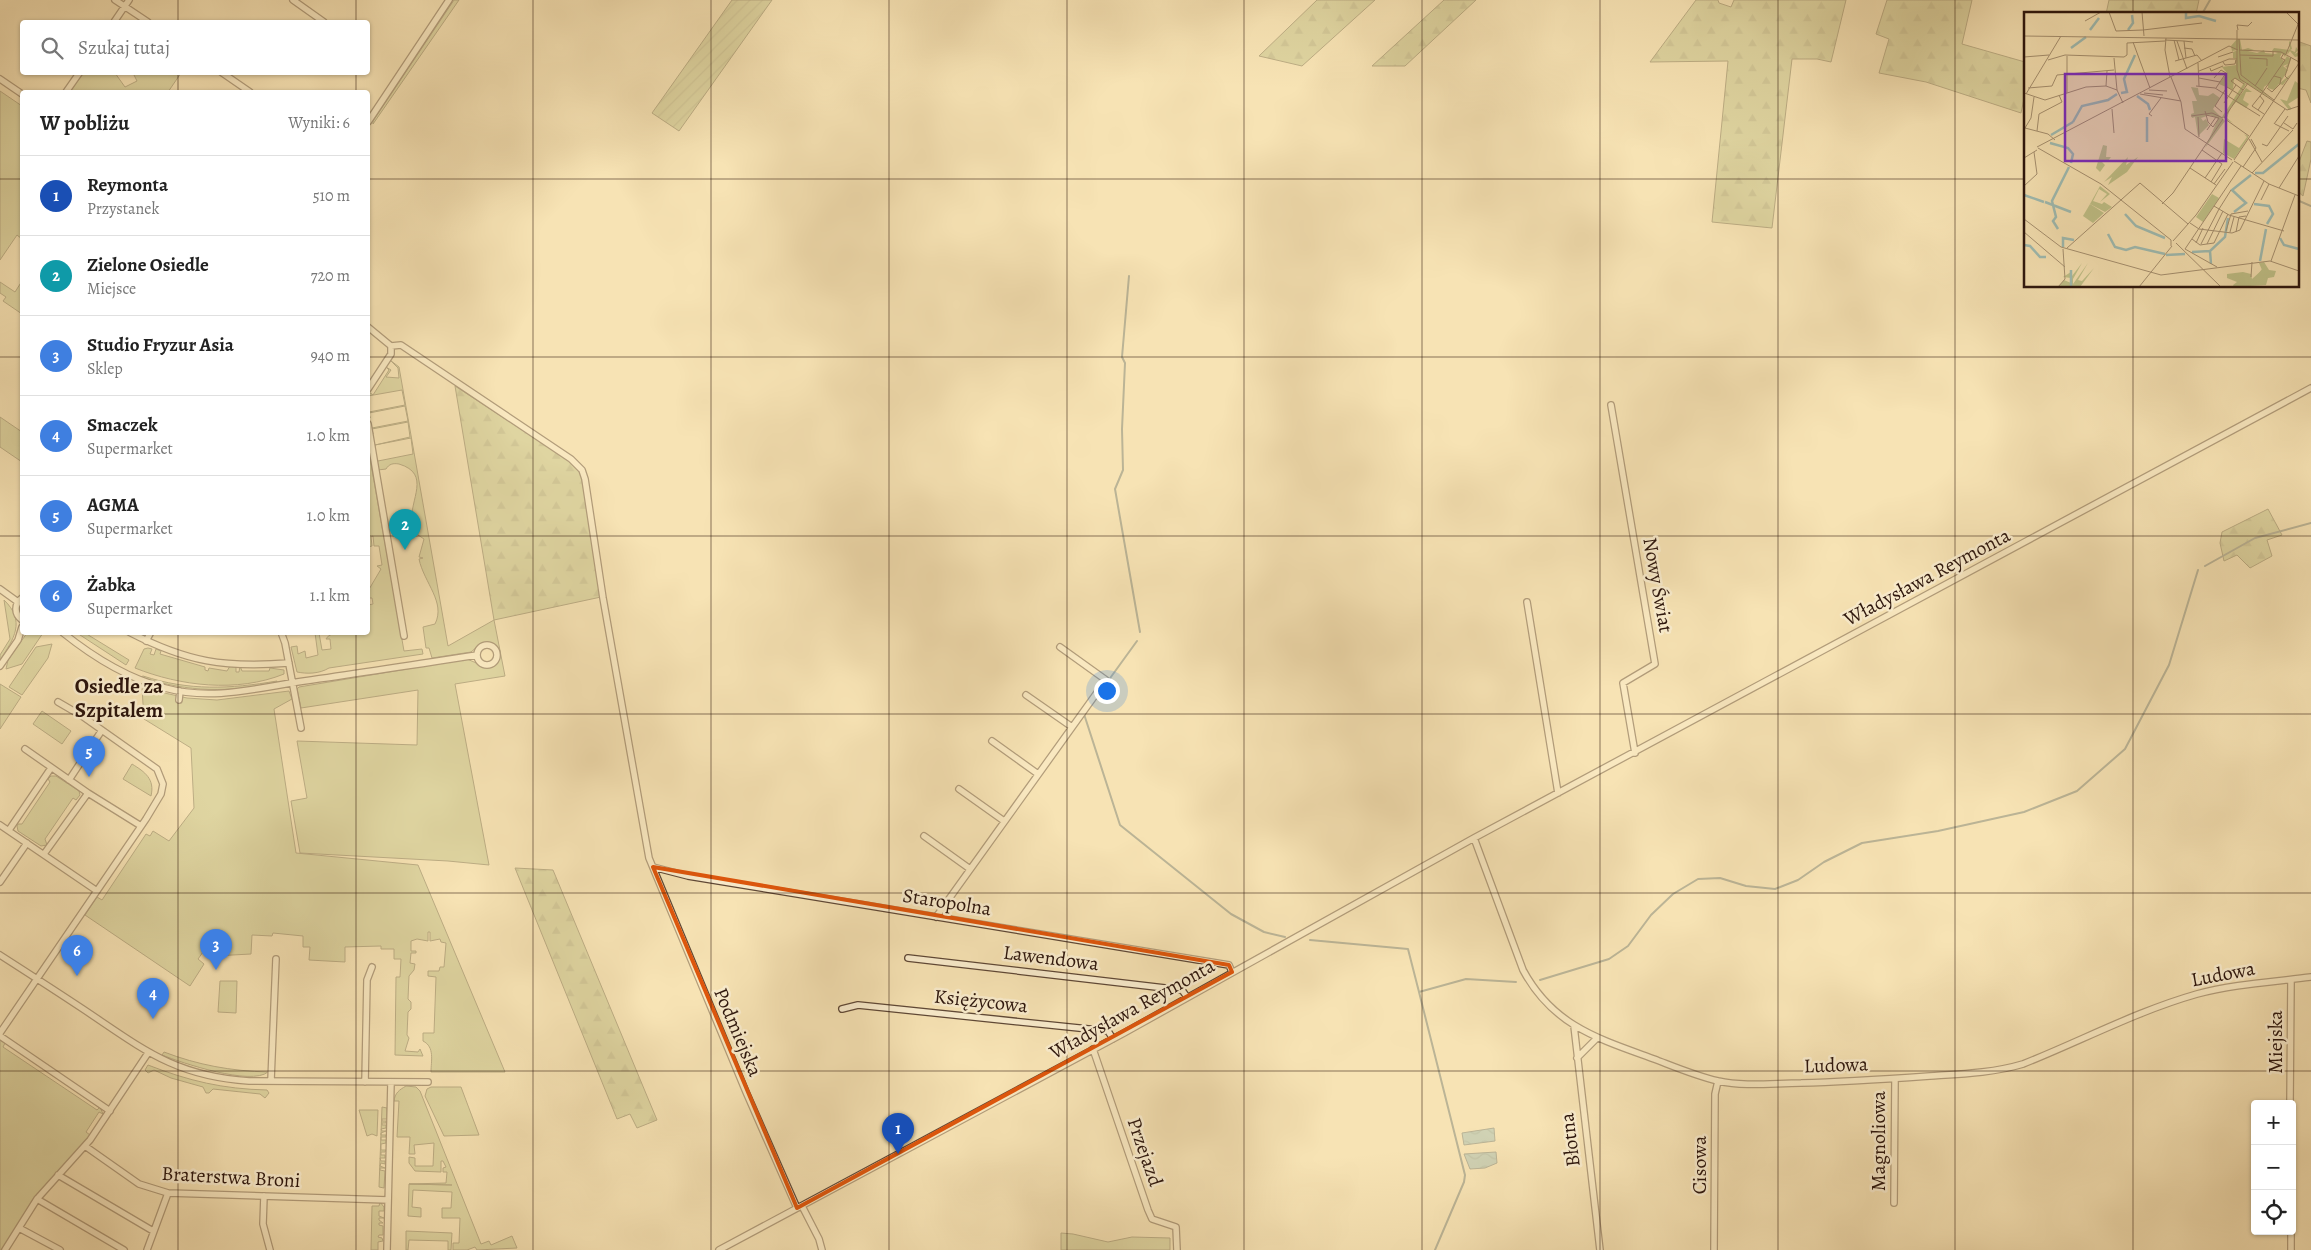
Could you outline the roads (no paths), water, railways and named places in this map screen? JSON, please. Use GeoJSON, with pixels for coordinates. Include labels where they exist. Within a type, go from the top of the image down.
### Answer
{"type":"FeatureCollection","features":[{"type":"Feature","properties":{"kind":"street"},"geometry":{"type":"LineString","coordinates":[[115,0],[145,20]]}},
{"type":"Feature","properties":{"kind":"street"},"geometry":{"type":"LineString","coordinates":[[115,20],[128,0]]}},
{"type":"Feature","properties":{"kind":"street"},"geometry":{"type":"LineString","coordinates":[[293,0],[321,20]]}},
{"type":"Feature","properties":{"kind":"street"},"geometry":{"type":"LineString","coordinates":[[370,119],[450,0]]}},
{"type":"Feature","properties":{"kind":"street"},"geometry":{"type":"LineString","coordinates":[[67,90],[78,75]]}},
{"type":"Feature","properties":{"kind":"street"},"geometry":{"type":"LineString","coordinates":[[224,75],[247,90]]}},
{"type":"Feature","properties":{"kind":"street"},"geometry":{"type":"LineString","coordinates":[[0,79],[20,93]]}},
{"type":"Feature","properties":{"kind":"street","name":"Podmiejska"},"geometry":{"type":"LineString","coordinates":[[370,330],[391,346],[400,345],[571,459],[582,470],[644,832],[653,867],[746,1092],[799,1207],[820,1240],[822,1250]]}},
{"type":"Feature","properties":{"kind":"street"},"geometry":{"type":"LineString","coordinates":[[370,386],[391,354],[391,346]]}},
{"type":"Feature","properties":{"kind":"street","name":"Władysława Reymonta"},"geometry":{"type":"LineString","coordinates":[[719,1250],[1093,1049],[1474,838],[2311,388]]}},
{"type":"Feature","properties":{"kind":"street","name":"Nowy Świat"},"geometry":{"type":"LineString","coordinates":[[1612,405],[1655,664],[1623,683],[1635,753]]}},
{"type":"Feature","properties":{"kind":"street"},"geometry":{"type":"LineString","coordinates":[[370,436],[404,636]]}},
{"type":"Feature","properties":{"kind":"street"},"geometry":{"type":"LineString","coordinates":[[0,590],[20,600],[17,614],[20,618]]}},
{"type":"Feature","properties":{"kind":"street"},"geometry":{"type":"LineString","coordinates":[[1527,602],[1558,793]]}},
{"type":"Feature","properties":{"kind":"street"},"geometry":{"type":"LineString","coordinates":[[0,666],[18,640],[20,634]]}},
{"type":"Feature","properties":{"kind":"street"},"geometry":{"type":"LineString","coordinates":[[66,635],[87,652],[124,674],[165,688],[204,694],[227,694],[476,656]]}},
{"type":"Feature","properties":{"kind":"street"},"geometry":{"type":"LineString","coordinates":[[135,635],[176,654],[200,660],[227,664],[289,663]]}},
{"type":"Feature","properties":{"kind":"street"},"geometry":{"type":"LineString","coordinates":[[146,641],[149,635]]}},
{"type":"Feature","properties":{"kind":"street"},"geometry":{"type":"LineString","coordinates":[[282,635],[301,728]]}},
{"type":"Feature","properties":{"kind":"street"},"geometry":{"type":"LineString","coordinates":[[936,916],[1106,680],[1060,647]]}},
{"type":"Feature","properties":{"kind":"street"},"geometry":{"type":"LineString","coordinates":[[178,700],[180,691]]}},
{"type":"Feature","properties":{"kind":"street"},"geometry":{"type":"LineString","coordinates":[[1026,695],[1072,727]]}},
{"type":"Feature","properties":{"kind":"street"},"geometry":{"type":"LineString","coordinates":[[58,702],[154,766],[162,778],[162,788],[159,800],[0,1035],[110,1111]]}},
{"type":"Feature","properties":{"kind":"street"},"geometry":{"type":"LineString","coordinates":[[69,780],[102,730]]}},
{"type":"Feature","properties":{"kind":"street"},"geometry":{"type":"LineString","coordinates":[[992,741],[1038,774]]}},
{"type":"Feature","properties":{"kind":"street"},"geometry":{"type":"LineString","coordinates":[[26,749],[88,793],[141,826]]}},
{"type":"Feature","properties":{"kind":"street"},"geometry":{"type":"LineString","coordinates":[[8,830],[51,768]]}},
{"type":"Feature","properties":{"kind":"street"},"geometry":{"type":"LineString","coordinates":[[959,789],[1004,821]]}},
{"type":"Feature","properties":{"kind":"street"},"geometry":{"type":"LineString","coordinates":[[44,854],[88,793]]}},
{"type":"Feature","properties":{"kind":"street"},"geometry":{"type":"LineString","coordinates":[[0,825],[97,891]]}},
{"type":"Feature","properties":{"kind":"street"},"geometry":{"type":"LineString","coordinates":[[924,836],[970,869]]}},
{"type":"Feature","properties":{"kind":"street","name":"Ludowa"},"geometry":{"type":"LineString","coordinates":[[1474,838],[1523,970],[1535,989],[1574,1026],[1597,1038],[1718,1081],[1756,1083],[1895,1079],[2006,1069],[2023,1064],[2180,1000],[2216,990],[2311,977]]}},
{"type":"Feature","properties":{"kind":"street"},"geometry":{"type":"LineString","coordinates":[[0,882],[27,843]]}},
{"type":"Feature","properties":{"kind":"street","name":"Staropolna"},"geometry":{"type":"LineString","coordinates":[[653,867],[688,876],[1229,965],[1232,972]]}},
{"type":"Feature","properties":{"kind":"street"},"geometry":{"type":"LineString","coordinates":[[0,955],[148,1053],[175,1066],[207,1076],[241,1080],[428,1082]]}},
{"type":"Feature","properties":{"kind":"street","name":"Lawendowa"},"geometry":{"type":"LineString","coordinates":[[908,958],[1182,990],[1187,997]]}},
{"type":"Feature","properties":{"kind":"street"},"geometry":{"type":"LineString","coordinates":[[271,1080],[276,959]]}},
{"type":"Feature","properties":{"kind":"street"},"geometry":{"type":"LineString","coordinates":[[364,1082],[367,980],[372,968]]}},
{"type":"Feature","properties":{"kind":"street","name":"Miejska"},"geometry":{"type":"LineString","coordinates":[[2290,1100],[2291,980]]}},
{"type":"Feature","properties":{"kind":"street","name":"Księżycowa"},"geometry":{"type":"LineString","coordinates":[[842,1009],[858,1005],[1108,1031],[1113,1038]]}},
{"type":"Feature","properties":{"kind":"street","name":"Błotna"},"geometry":{"type":"LineString","coordinates":[[1574,1026],[1600,1250]]}},
{"type":"Feature","properties":{"kind":"street"},"geometry":{"type":"LineString","coordinates":[[1577,1058],[1597,1038]]}},
{"type":"Feature","properties":{"kind":"street","name":"Przejazd"},"geometry":{"type":"LineString","coordinates":[[1093,1049],[1148,1210],[1152,1219],[1157,1222],[1167,1222],[1176,1227],[1177,1250]]}},
{"type":"Feature","properties":{"kind":"street"},"geometry":{"type":"LineString","coordinates":[[5,1250],[36,1199],[84,1146],[110,1111],[148,1053]]}},
{"type":"Feature","properties":{"kind":"street","name":"Magnoliowa"},"geometry":{"type":"LineString","coordinates":[[1894,1203],[1895,1079]]}},
{"type":"Feature","properties":{"kind":"street","name":"Cisowa"},"geometry":{"type":"LineString","coordinates":[[1714,1250],[1715,1094],[1718,1081]]}},
{"type":"Feature","properties":{"kind":"street"},"geometry":{"type":"LineString","coordinates":[[386,1250],[391,1082]]}},
{"type":"Feature","properties":{"kind":"street","name":"Braterstwa Broni"},"geometry":{"type":"LineString","coordinates":[[84,1146],[139,1184],[168,1194],[388,1200]]}},
{"type":"Feature","properties":{"kind":"street"},"geometry":{"type":"LineString","coordinates":[[58,1175],[153,1231]]}},
{"type":"Feature","properties":{"kind":"street"},"geometry":{"type":"LineString","coordinates":[[147,1250],[168,1194]]}},
{"type":"Feature","properties":{"kind":"street"},"geometry":{"type":"LineString","coordinates":[[264,1196],[263,1226],[270,1250]]}},
{"type":"Feature","properties":{"kind":"street"},"geometry":{"type":"LineString","coordinates":[[36,1199],[124,1250]]}},
{"type":"Feature","properties":{"kind":"street"},"geometry":{"type":"LineString","coordinates":[[19,1228],[60,1250]]}},
{"type":"Feature","properties":{"kind":"street"},"geometry":{"type":"LineString","coordinates":[[2291,1235],[2291,1250]]}},
{"type":"Feature","properties":{"kind":"water"},"geometry":{"type":"Polygon","coordinates":[[[1494,1128],[1495,1141],[1464,1145],[1462,1133],[1494,1128]]]}},
{"type":"Feature","properties":{"kind":"water"},"geometry":{"type":"Polygon","coordinates":[[[1496,1152],[1497,1163],[1485,1168],[1470,1169],[1464,1154],[1496,1152]]]}},
{"type":"Feature","properties":{"kind":"waterway"},"geometry":{"type":"LineString","coordinates":[[2203,12],[2210,0]]}},
{"type":"Feature","properties":{"kind":"waterway"},"geometry":{"type":"LineString","coordinates":[[2298,200],[2311,206]]}},
{"type":"Feature","properties":{"kind":"waterway"},"geometry":{"type":"LineString","coordinates":[[1129,276],[1122,357],[1125,363],[1122,429],[1123,470],[1115,489],[1140,632]]}},
{"type":"Feature","properties":{"kind":"waterway"},"geometry":{"type":"LineString","coordinates":[[2205,566],[2255,538],[2311,523]]}},
{"type":"Feature","properties":{"kind":"waterway"},"geometry":{"type":"LineString","coordinates":[[1540,980],[1609,959],[1628,946],[1651,915],[1673,894],[1698,879],[1720,878],[1746,886],[1775,889],[1798,880],[1824,862],[1862,843],[1938,831],[2024,812],[2077,791],[2125,749],[2169,665],[2198,570]]}},
{"type":"Feature","properties":{"kind":"waterway"},"geometry":{"type":"LineString","coordinates":[[1108,681],[1137,641]]}},
{"type":"Feature","properties":{"kind":"waterway"},"geometry":{"type":"LineString","coordinates":[[1084,714],[1120,825],[1231,914],[1264,932],[1285,937]]}},
{"type":"Feature","properties":{"kind":"waterway"},"geometry":{"type":"LineString","coordinates":[[1310,940],[1408,949],[1419,992]]}},
{"type":"Feature","properties":{"kind":"waterway"},"geometry":{"type":"LineString","coordinates":[[1435,1250],[1464,1182],[1465,1175],[1419,992],[1466,979],[1516,982]]}},
{"type":"Feature","properties":{"kind":"place","name":"Zielone Osiedle"},"geometry":{"type":"Point","coordinates":[405,550]}},
{"type":"Feature","properties":{"kind":"place","name":"AGMA"},"geometry":{"type":"Point","coordinates":[89,777]}},
{"type":"Feature","properties":{"kind":"place","name":"Studio Fryzur Asia"},"geometry":{"type":"Point","coordinates":[216,970]}},
{"type":"Feature","properties":{"kind":"place","name":"Żabka"},"geometry":{"type":"Point","coordinates":[77,976]}},
{"type":"Feature","properties":{"kind":"place","name":"Smaczek"},"geometry":{"type":"Point","coordinates":[153,1019]}},
{"type":"Feature","properties":{"kind":"place","name":"Reymonta"},"geometry":{"type":"Point","coordinates":[898,1154]}},
{"type":"Feature","properties":{"kind":"district","name":"Osiedle za Szpitalem"},"geometry":{"type":"Point","coordinates":[119,698]}}]}
